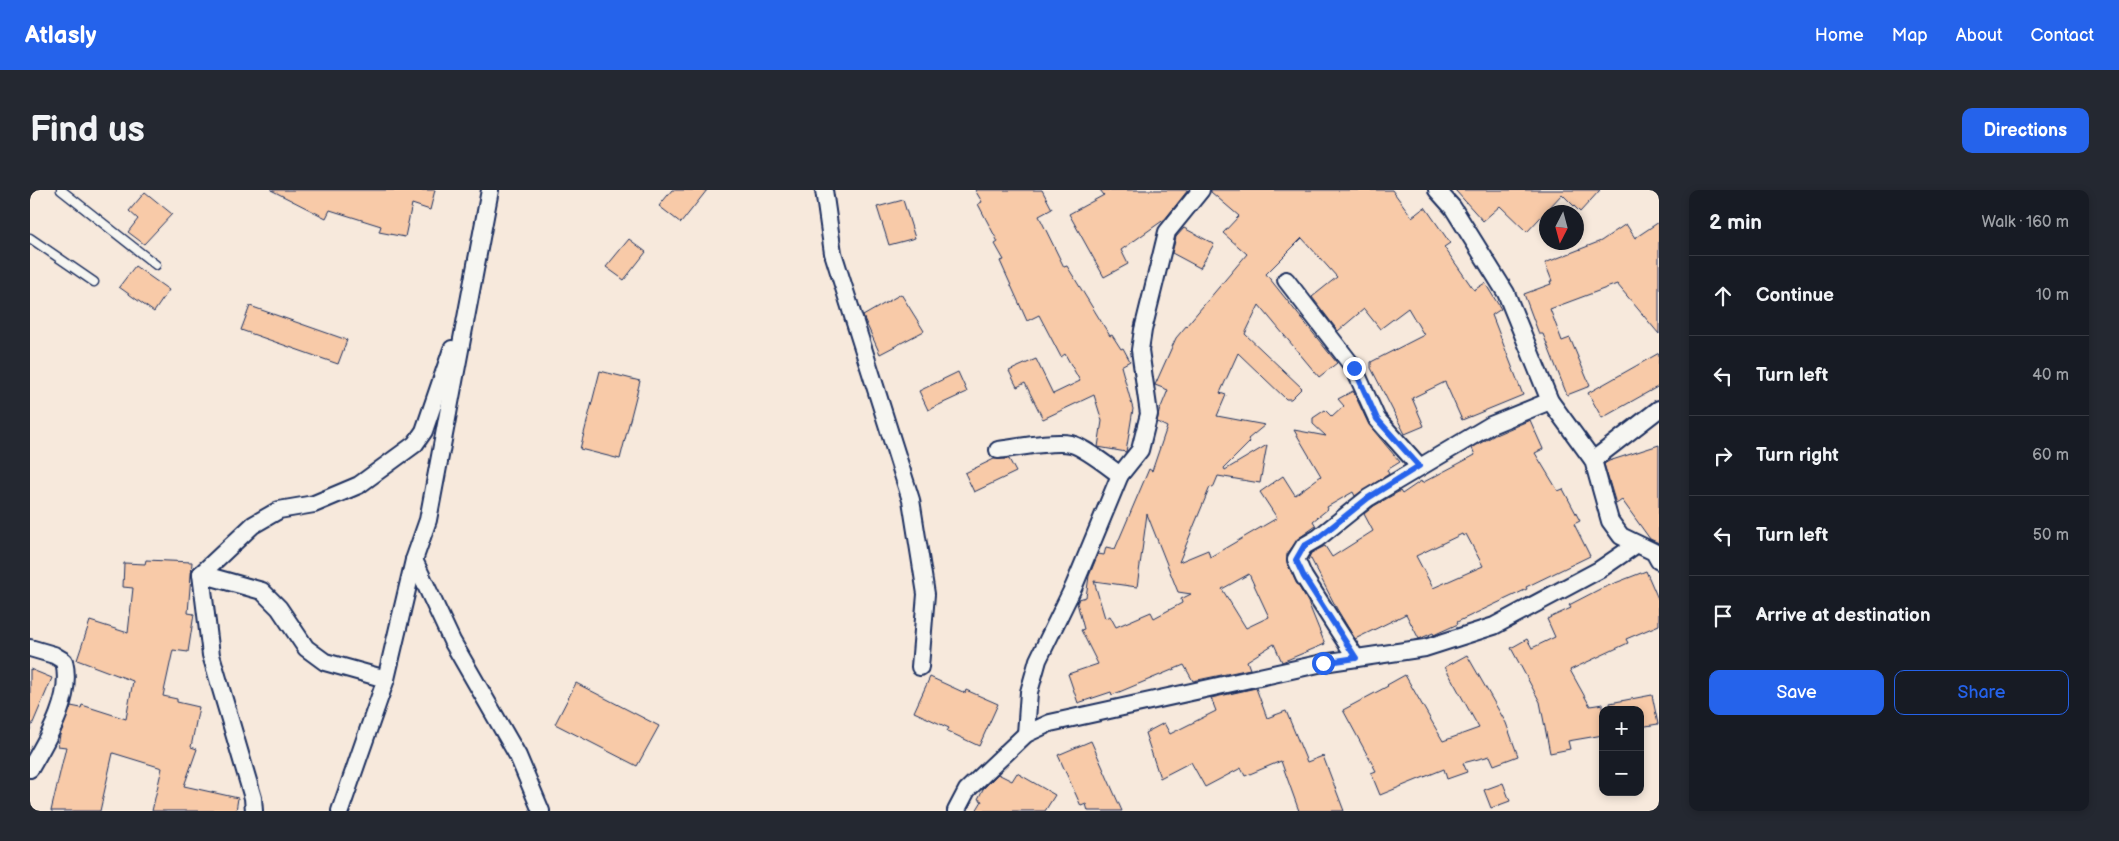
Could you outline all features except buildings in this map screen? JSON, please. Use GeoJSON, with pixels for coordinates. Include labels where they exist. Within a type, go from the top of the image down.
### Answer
{"type":"FeatureCollection","features":[{"type":"Feature","properties":{"kind":"street"},"geometry":{"type":"LineString","coordinates":[[340,811],[386,679],[414,560],[428,520],[490,190]]}},
{"type":"Feature","properties":{"kind":"street"},"geometry":{"type":"LineString","coordinates":[[824,190],[833,253],[911,500],[926,594],[920,667]]}},
{"type":"Feature","properties":{"kind":"street"},"geometry":{"type":"LineString","coordinates":[[1026,734],[1029,692],[1038,660],[1074,586],[1120,475],[1140,450],[1149,414],[1140,350],[1167,232],[1201,190]]}},
{"type":"Feature","properties":{"kind":"street"},"geometry":{"type":"LineString","coordinates":[[1437,190],[1453,208],[1506,293],[1550,401],[1593,460],[1610,521],[1621,536],[1654,552],[1659,561]]}},
{"type":"Feature","properties":{"kind":"street"},"geometry":{"type":"LineString","coordinates":[[1286,280],[1354,368],[1377,419],[1419,466]]}},
{"type":"Feature","properties":{"kind":"street"},"geometry":{"type":"LineString","coordinates":[[200,574],[253,524],[279,510],[314,504],[359,485],[415,444],[424,430],[468,302]]}},
{"type":"Feature","properties":{"kind":"street"},"geometry":{"type":"LineString","coordinates":[[1356,658],[1304,577],[1296,560],[1304,546],[1318,538],[1368,498],[1419,466],[1491,425],[1550,401]]}},
{"type":"Feature","properties":{"kind":"street"},"geometry":{"type":"LineString","coordinates":[[1593,460],[1659,409]]}},
{"type":"Feature","properties":{"kind":"street"},"geometry":{"type":"LineString","coordinates":[[998,450],[1040,444],[1071,444],[1104,463],[1120,475]]}},
{"type":"Feature","properties":{"kind":"street"},"geometry":{"type":"LineString","coordinates":[[956,811],[967,790],[1026,734],[1050,723],[1323,663],[1425,648],[1494,626],[1599,570],[1637,544]]}},
{"type":"Feature","properties":{"kind":"street"},"geometry":{"type":"LineString","coordinates":[[414,560],[452,640],[518,756],[541,811]]}},
{"type":"Feature","properties":{"kind":"street"},"geometry":{"type":"LineString","coordinates":[[200,574],[262,591],[279,608],[306,648],[325,662],[386,679]]}},
{"type":"Feature","properties":{"kind":"street"},"geometry":{"type":"LineString","coordinates":[[200,574],[211,655],[253,798],[254,811]]}},
{"type":"Feature","properties":{"kind":"street"},"geometry":{"type":"LineString","coordinates":[[30,648],[54,655],[64,661],[67,673],[58,719],[30,769]]}},
{"type":"Feature","properties":{"kind":"lane"},"geometry":{"type":"LineString","coordinates":[[61,190],[156,265]]}},
{"type":"Feature","properties":{"kind":"lane"},"geometry":{"type":"LineString","coordinates":[[30,238],[94,282]]}},
{"type":"Feature","properties":{"kind":"route"},"geometry":{"type":"LineString","coordinates":[[1323,663],[1356,658],[1304,577],[1296,560],[1304,546],[1318,538],[1368,498],[1419,466],[1377,419],[1354,368]]}}]}
